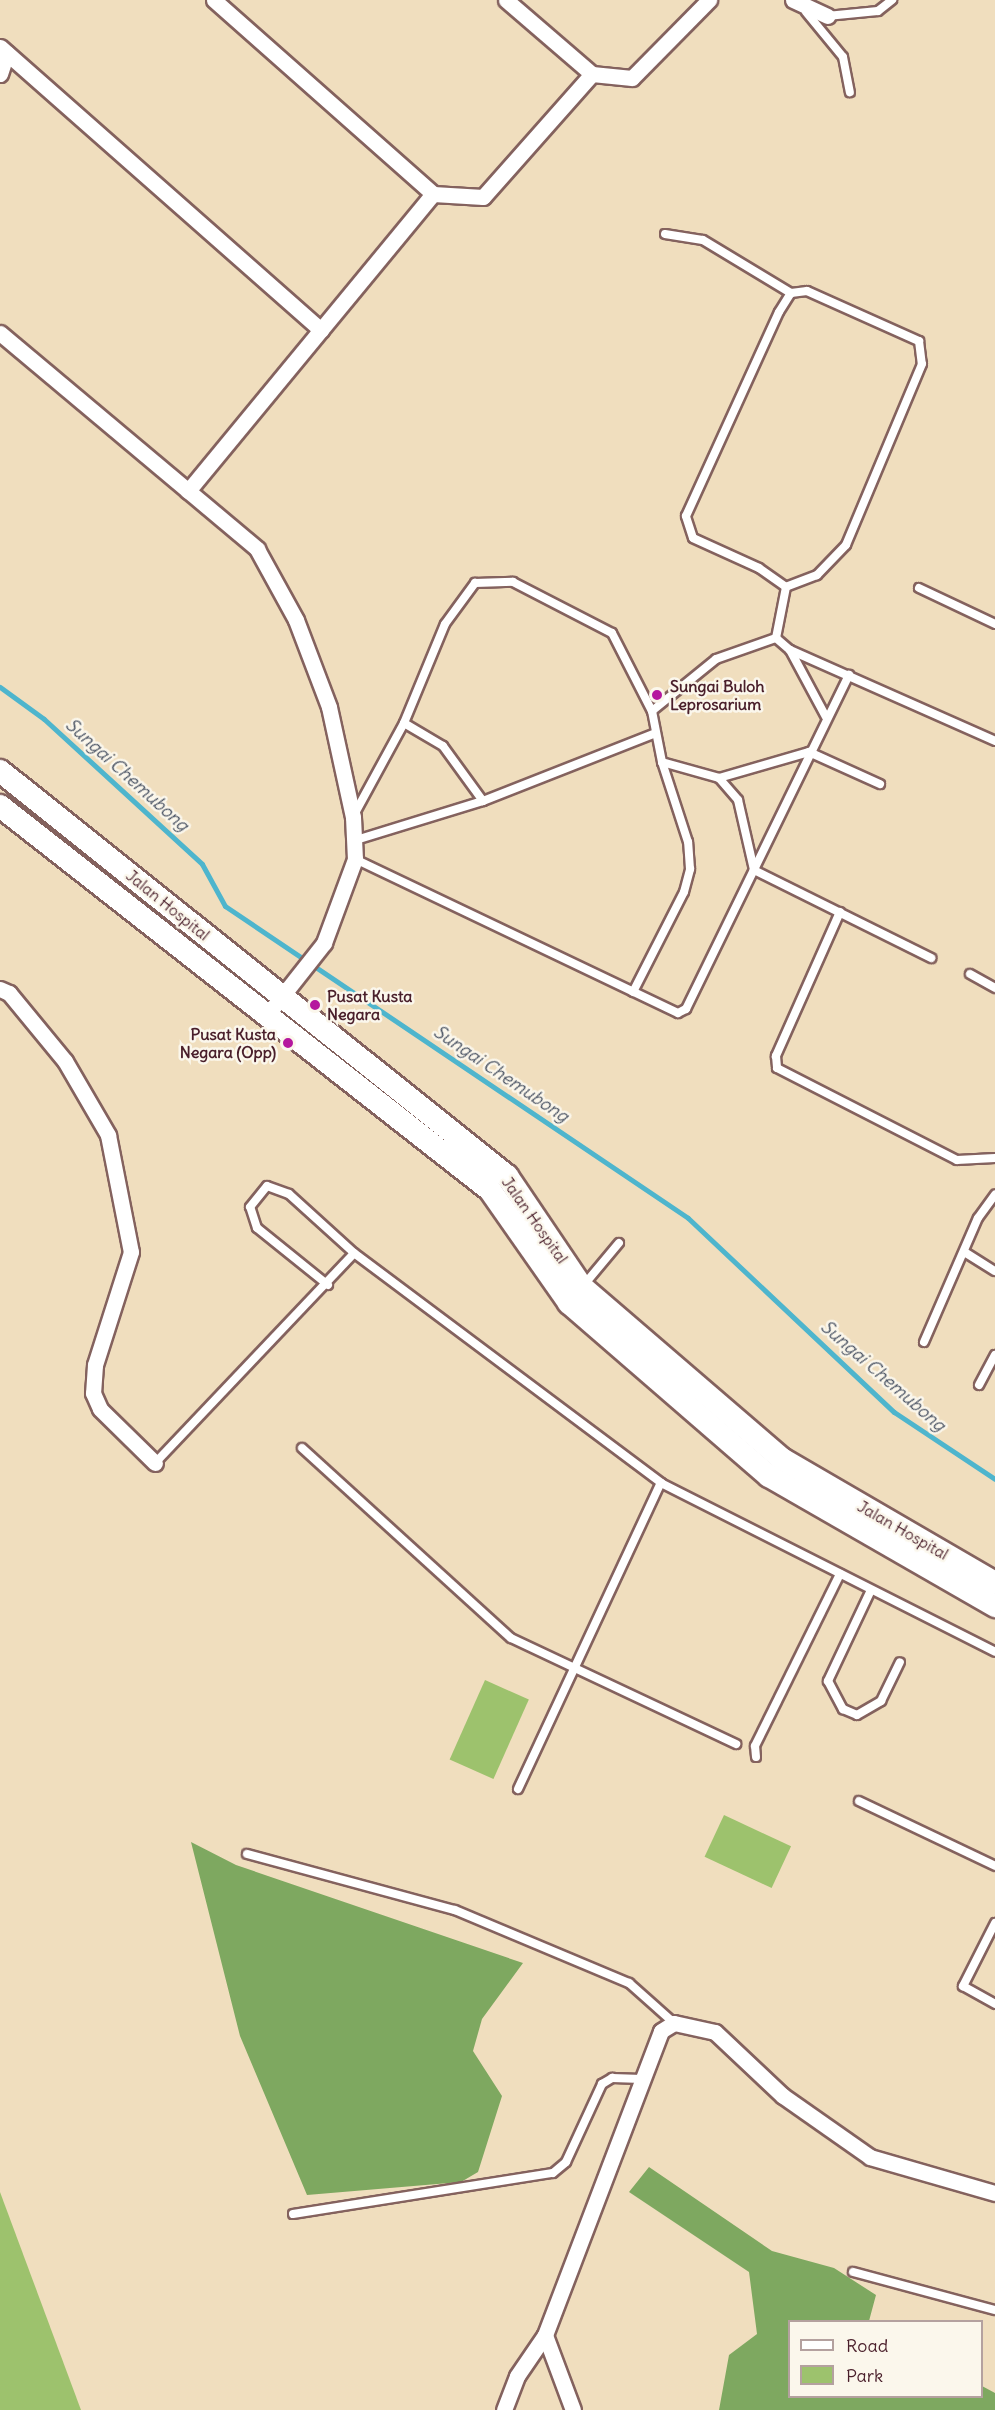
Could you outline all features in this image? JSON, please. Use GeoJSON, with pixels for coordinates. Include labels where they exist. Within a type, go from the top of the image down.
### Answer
{"type":"FeatureCollection","features":[{"type":"Feature","properties":{"kind":"main road","name":"Jalan Hospital"},"geometry":{"type":"LineString","coordinates":[[0,771],[281,997],[490,1190],[575,1295],[769,1476],[995,1606]]}},
{"type":"Feature","properties":{"kind":"main road","name":"Jalan Hospital"},"geometry":{"type":"LineString","coordinates":[[0,806],[281,997]]}},
{"type":"Feature","properties":{"kind":"main road","name":"Jalan Hospital"},"geometry":{"type":"LineString","coordinates":[[575,1295],[782,1459],[995,1584]]}},
{"type":"Feature","properties":{"kind":"street"},"geometry":{"type":"LineString","coordinates":[[214,0],[433,194],[483,197],[592,74]]}},
{"type":"Feature","properties":{"kind":"street"},"geometry":{"type":"LineString","coordinates":[[506,0],[592,74],[632,78],[709,0]]}},
{"type":"Feature","properties":{"kind":"street"},"geometry":{"type":"LineString","coordinates":[[796,2],[827,16]]}},
{"type":"Feature","properties":{"kind":"street"},"geometry":{"type":"LineString","coordinates":[[3,50],[321,330]]}},
{"type":"Feature","properties":{"kind":"street"},"geometry":{"type":"LineString","coordinates":[[0,74],[3,50]]}},
{"type":"Feature","properties":{"kind":"street"},"geometry":{"type":"LineString","coordinates":[[188,491],[433,194]]}},
{"type":"Feature","properties":{"kind":"street"},"geometry":{"type":"LineString","coordinates":[[0,333],[257,549],[296,620],[329,707],[356,840],[355,859],[324,943],[281,997]]}},
{"type":"Feature","properties":{"kind":"street"},"geometry":{"type":"LineString","coordinates":[[0,989],[9,993],[64,1060],[108,1135],[131,1252],[95,1365],[93,1393],[100,1409],[155,1464]]}},
{"type":"Feature","properties":{"kind":"street"},"geometry":{"type":"LineString","coordinates":[[504,2410],[517,2376],[545,2335],[661,2031],[674,2023],[716,2032],[783,2096],[870,2157],[995,2193]]}},
{"type":"Feature","properties":{"kind":"street"},"geometry":{"type":"LineString","coordinates":[[545,2335],[573,2410]]}},
{"type":"Feature","properties":{"kind":"lane"},"geometry":{"type":"LineString","coordinates":[[827,16],[878,11],[892,0]]}},
{"type":"Feature","properties":{"kind":"lane"},"geometry":{"type":"LineString","coordinates":[[796,2],[843,57],[850,92]]}},
{"type":"Feature","properties":{"kind":"lane"},"geometry":{"type":"LineString","coordinates":[[665,234],[703,240],[791,293],[807,291],[919,341],[922,364],[846,545],[817,575],[786,587]]}},
{"type":"Feature","properties":{"kind":"lane"},"geometry":{"type":"LineString","coordinates":[[786,587],[759,568],[693,538],[686,516],[791,293]]}},
{"type":"Feature","properties":{"kind":"lane"},"geometry":{"type":"LineString","coordinates":[[353,817],[404,723],[445,624],[475,584],[513,582],[612,633],[652,711],[653,734],[688,842],[690,869],[684,892],[633,992]]}},
{"type":"Feature","properties":{"kind":"lane"},"geometry":{"type":"LineString","coordinates":[[776,638],[786,587]]}},
{"type":"Feature","properties":{"kind":"lane"},"geometry":{"type":"LineString","coordinates":[[919,588],[995,624]]}},
{"type":"Feature","properties":{"kind":"lane"},"geometry":{"type":"LineString","coordinates":[[776,638],[790,650],[995,741]]}},
{"type":"Feature","properties":{"kind":"lane"},"geometry":{"type":"LineString","coordinates":[[652,711],[716,659],[776,638]]}},
{"type":"Feature","properties":{"kind":"lane"},"geometry":{"type":"LineString","coordinates":[[790,650],[826,717]]}},
{"type":"Feature","properties":{"kind":"lane"},"geometry":{"type":"LineString","coordinates":[[355,859],[678,1013],[686,1008],[826,717],[849,675]]}},
{"type":"Feature","properties":{"kind":"lane"},"geometry":{"type":"LineString","coordinates":[[404,723],[443,746],[483,801]]}},
{"type":"Feature","properties":{"kind":"lane"},"geometry":{"type":"LineString","coordinates":[[356,840],[483,801],[653,734]]}},
{"type":"Feature","properties":{"kind":"lane"},"geometry":{"type":"LineString","coordinates":[[662,762],[719,778],[809,752],[880,784]]}},
{"type":"Feature","properties":{"kind":"lane"},"geometry":{"type":"LineString","coordinates":[[719,778],[738,800],[754,870]]}},
{"type":"Feature","properties":{"kind":"lane"},"geometry":{"type":"LineString","coordinates":[[754,870],[931,958]]}},
{"type":"Feature","properties":{"kind":"lane"},"geometry":{"type":"LineString","coordinates":[[840,912],[776,1056],[777,1068],[957,1160],[995,1158]]}},
{"type":"Feature","properties":{"kind":"lane"},"geometry":{"type":"LineString","coordinates":[[970,974],[995,987]]}},
{"type":"Feature","properties":{"kind":"lane"},"geometry":{"type":"LineString","coordinates":[[328,1285],[257,1228],[250,1207],[267,1186],[289,1194],[354,1253],[661,1483],[995,1652]]}},
{"type":"Feature","properties":{"kind":"lane"},"geometry":{"type":"LineString","coordinates":[[924,1342],[966,1253],[978,1218],[995,1195]]}},
{"type":"Feature","properties":{"kind":"lane"},"geometry":{"type":"LineString","coordinates":[[575,1295],[619,1244]]}},
{"type":"Feature","properties":{"kind":"lane"},"geometry":{"type":"LineString","coordinates":[[155,1464],[328,1285],[354,1253]]}},
{"type":"Feature","properties":{"kind":"lane"},"geometry":{"type":"LineString","coordinates":[[966,1253],[995,1271]]}},
{"type":"Feature","properties":{"kind":"lane"},"geometry":{"type":"LineString","coordinates":[[979,1385],[995,1355]]}},
{"type":"Feature","properties":{"kind":"lane"},"geometry":{"type":"LineString","coordinates":[[302,1448],[511,1638],[736,1744]]}},
{"type":"Feature","properties":{"kind":"lane"},"geometry":{"type":"LineString","coordinates":[[518,1789],[661,1483]]}},
{"type":"Feature","properties":{"kind":"lane"},"geometry":{"type":"LineString","coordinates":[[756,1757],[755,1746],[840,1575]]}},
{"type":"Feature","properties":{"kind":"lane"},"geometry":{"type":"LineString","coordinates":[[871,1590],[828,1681],[843,1709],[857,1715],[880,1701],[900,1662]]}},
{"type":"Feature","properties":{"kind":"lane"},"geometry":{"type":"LineString","coordinates":[[859,1801],[995,1866]]}},
{"type":"Feature","properties":{"kind":"lane"},"geometry":{"type":"LineString","coordinates":[[247,1854],[455,1910],[629,1983],[674,2023]]}},
{"type":"Feature","properties":{"kind":"lane"},"geometry":{"type":"LineString","coordinates":[[995,1923],[963,1986],[995,2004]]}},
{"type":"Feature","properties":{"kind":"lane"},"geometry":{"type":"LineString","coordinates":[[293,2214],[553,2173],[566,2162],[602,2084],[612,2078],[642,2079]]}},
{"type":"Feature","properties":{"kind":"lane"},"geometry":{"type":"LineString","coordinates":[[853,2272],[995,2310]]}},
{"type":"Feature","properties":{"kind":"green space"},"geometry":{"type":"Polygon","coordinates":[[[485,1680],[529,1700],[493,1779],[450,1759],[485,1680]]]}},
{"type":"Feature","properties":{"kind":"green space"},"geometry":{"type":"Polygon","coordinates":[[[724,1815],[791,1846],[772,1888],[705,1857],[724,1815]]]}},
{"type":"Feature","properties":{"kind":"green space"},"geometry":{"type":"Polygon","coordinates":[[[191,1842],[236,1865],[523,1963],[482,2019],[473,2051],[502,2096],[478,2172],[461,2182],[307,2195],[240,2036],[191,1842]]]}},
{"type":"Feature","properties":{"kind":"green space"},"geometry":{"type":"Polygon","coordinates":[[[649,2167],[772,2251],[834,2268],[876,2295],[869,2320],[788,2320],[788,2398],[983,2398],[983,2387],[995,2393],[995,2410],[719,2410],[729,2355],[757,2334],[749,2272],[629,2192],[649,2167]]]}},
{"type":"Feature","properties":{"kind":"green space"},"geometry":{"type":"Polygon","coordinates":[[[0,2192],[81,2410],[0,2410],[0,2192]]]}},
{"type":"Feature","properties":{"kind":"waterway","name":"Sungai Chemubong"},"geometry":{"type":"LineString","coordinates":[[0,687],[44,719],[202,864],[225,906],[688,1218],[894,1412],[995,1479]]}},
{"type":"Feature","properties":{"kind":"place","name":"Sungai Buloh Leprosarium"},"geometry":{"type":"Point","coordinates":[657,695]}},
{"type":"Feature","properties":{"kind":"place","name":"Pusat Kusta Negara"},"geometry":{"type":"Point","coordinates":[315,1005]}},
{"type":"Feature","properties":{"kind":"place","name":"Pusat Kusta Negara (Opp)"},"geometry":{"type":"Point","coordinates":[288,1043]}}]}
